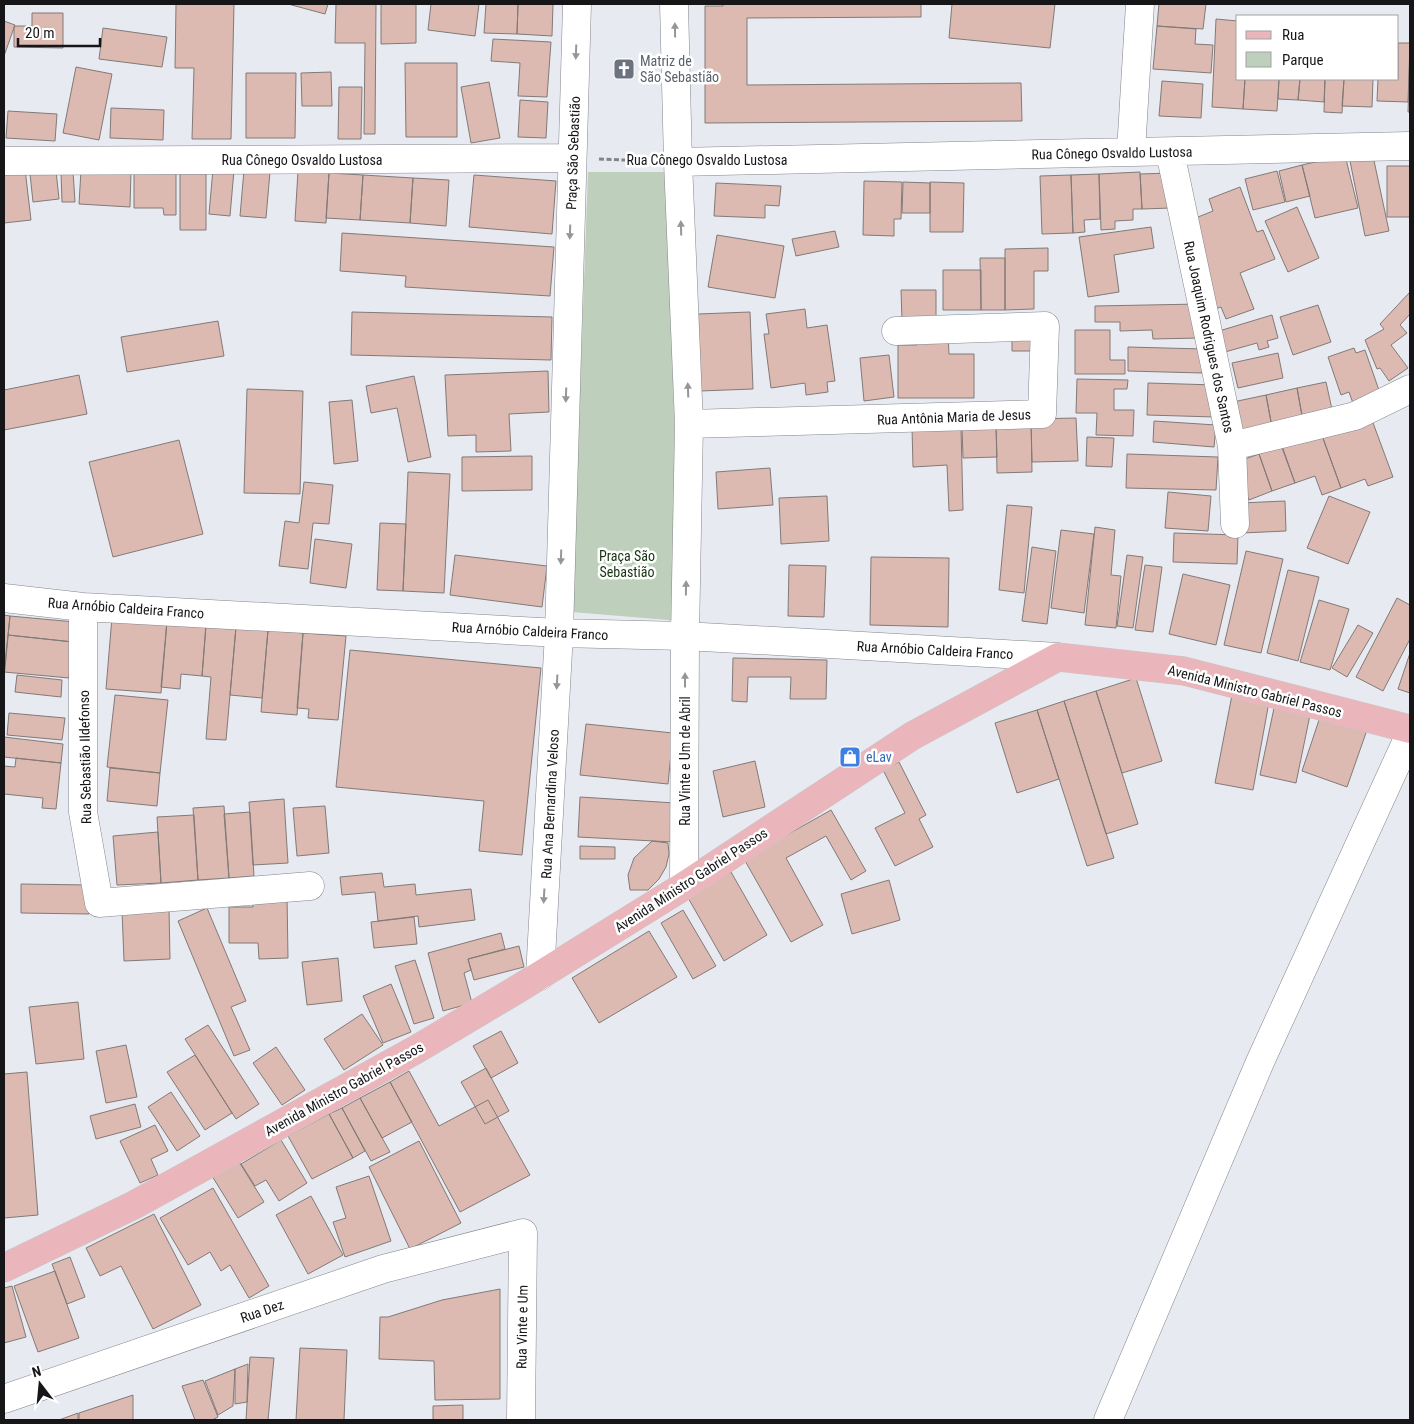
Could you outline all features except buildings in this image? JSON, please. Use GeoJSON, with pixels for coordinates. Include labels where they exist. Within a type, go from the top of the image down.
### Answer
{"type":"FeatureCollection","features":[{"type":"Feature","properties":{"kind":"main road","name":"Avenida Ministro Gabriel Passos"},"geometry":{"type":"LineString","coordinates":[[4,1268],[143,1200],[417,1049],[540,976],[684,886],[912,736],[1058,657],[1184,671],[1410,729]]}},
{"type":"Feature","properties":{"kind":"street","name":"Praça São Sebastião"},"geometry":{"type":"LineString","coordinates":[[559,633],[577,4]]}},
{"type":"Feature","properties":{"kind":"street"},"geometry":{"type":"LineString","coordinates":[[674,4],[678,162],[689,424],[685,636]]}},
{"type":"Feature","properties":{"kind":"street"},"geometry":{"type":"LineString","coordinates":[[1131,151],[1140,4]]}},
{"type":"Feature","properties":{"kind":"street","name":"Rua Cônego Osvaldo Lustosa"},"geometry":{"type":"LineString","coordinates":[[678,162],[1410,146]]}},
{"type":"Feature","properties":{"kind":"street","name":"Rua Joaquim Rodrigues dos Santos"},"geometry":{"type":"LineString","coordinates":[[1170,152],[1232,446],[1235,524]]}},
{"type":"Feature","properties":{"kind":"street","name":"Rua Cônego Osvaldo Lustosa"},"geometry":{"type":"LineString","coordinates":[[4,161],[572,158]]}},
{"type":"Feature","properties":{"kind":"street","name":"Rua Antônia Maria de Jesus"},"geometry":{"type":"LineString","coordinates":[[689,424],[1042,414],[1045,326],[896,331]]}},
{"type":"Feature","properties":{"kind":"street"},"geometry":{"type":"LineString","coordinates":[[1232,446],[1355,416],[1410,389]]}},
{"type":"Feature","properties":{"kind":"street","name":"Rua Arnóbio Caldeira Franco"},"geometry":{"type":"LineString","coordinates":[[4,598],[83,607],[559,633],[685,636],[1058,657]]}},
{"type":"Feature","properties":{"kind":"street","name":"Rua Sebastião Ildefonso"},"geometry":{"type":"LineString","coordinates":[[83,607],[83,812],[99,903],[310,886]]}},
{"type":"Feature","properties":{"kind":"street","name":"Rua Ana Bernardina Veloso"},"geometry":{"type":"LineString","coordinates":[[540,976],[559,633]]}},
{"type":"Feature","properties":{"kind":"street","name":"Rua Vinte e Um de Abril"},"geometry":{"type":"LineString","coordinates":[[684,886],[685,636]]}},
{"type":"Feature","properties":{"kind":"street"},"geometry":{"type":"LineString","coordinates":[[1108,1420],[1260,1062],[1410,734]]}},
{"type":"Feature","properties":{"kind":"street","name":"Rua Dez"},"geometry":{"type":"LineString","coordinates":[[4,1399],[383,1269],[523,1233]]}},
{"type":"Feature","properties":{"kind":"street","name":"Rua Vinte e Um"},"geometry":{"type":"LineString","coordinates":[[521,1420],[523,1233]]}},
{"type":"Feature","properties":{"kind":"path","name":"Rua Cônego Osvaldo Lustosa"},"geometry":{"type":"LineString","coordinates":[[572,158],[678,162]]}},
{"type":"Feature","properties":{"kind":"green space","name":"Praça São Sebastião"},"geometry":{"type":"Polygon","coordinates":[[[588,172],[667,172],[680,621],[572,612],[588,172]]]}},
{"type":"Feature","properties":{"kind":"place","name":"Matriz de São Sebastião"},"geometry":{"type":"Point","coordinates":[624,69]}},
{"type":"Feature","properties":{"kind":"place","name":"eLav"},"geometry":{"type":"Point","coordinates":[850,757]}}]}
